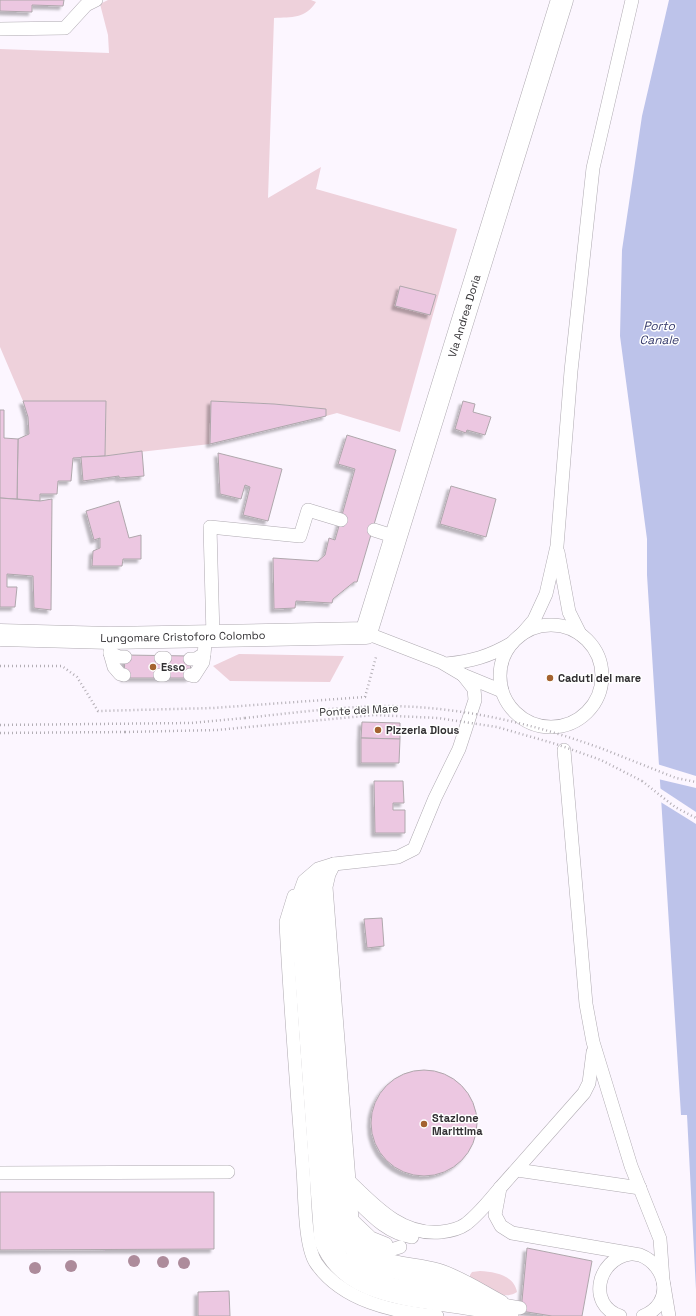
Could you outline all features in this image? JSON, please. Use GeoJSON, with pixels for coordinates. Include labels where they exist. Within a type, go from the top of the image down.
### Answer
{"type":"FeatureCollection","features":[{"type":"Feature","properties":{"kind":"street","name":"Via Andrea Doria"},"geometry":{"type":"LineString","coordinates":[[374,636],[396,536],[562,0]]}},
{"type":"Feature","properties":{"kind":"street","name":"Lungomare Cristoforo Colombo"},"geometry":{"type":"LineString","coordinates":[[0,635],[110,645],[374,636]]}},
{"type":"Feature","properties":{"kind":"lane"},"geometry":{"type":"LineString","coordinates":[[0,29],[65,28],[86,5],[96,0]]}},
{"type":"Feature","properties":{"kind":"lane"},"geometry":{"type":"LineString","coordinates":[[446,664],[475,660],[494,653],[512,643],[534,620],[546,594],[557,546],[571,371],[593,168],[632,0]]}},
{"type":"Feature","properties":{"kind":"lane"},"geometry":{"type":"LineString","coordinates":[[190,675],[194,676],[198,672],[203,662],[208,642],[210,527],[300,536],[308,510],[341,520]]}},
{"type":"Feature","properties":{"kind":"lane"},"geometry":{"type":"LineString","coordinates":[[374,530],[396,536]]}},
{"type":"Feature","properties":{"kind":"lane"},"geometry":{"type":"LineString","coordinates":[[557,546],[569,612],[580,634]]}},
{"type":"Feature","properties":{"kind":"lane"},"geometry":{"type":"LineString","coordinates":[[512,643],[501,666],[500,679],[502,692],[513,710],[531,723],[552,727],[564,726],[578,719],[591,708],[599,693],[602,677],[600,660],[592,645],[580,634],[566,627],[551,625],[536,627],[522,634]]}},
{"type":"Feature","properties":{"kind":"lane"},"geometry":{"type":"LineString","coordinates":[[374,636],[446,664],[463,675],[502,692]]}},
{"type":"Feature","properties":{"kind":"lane"},"geometry":{"type":"LineString","coordinates":[[190,659],[196,659],[208,642]]}},
{"type":"Feature","properties":{"kind":"lane"},"geometry":{"type":"LineString","coordinates":[[110,645],[119,657],[125,657]]}},
{"type":"Feature","properties":{"kind":"lane"},"geometry":{"type":"LineString","coordinates":[[110,645],[114,667],[120,674],[124,675]]}},
{"type":"Feature","properties":{"kind":"lane"},"geometry":{"type":"LineString","coordinates":[[463,675],[474,689],[475,700],[459,749],[435,798],[414,849],[398,857],[330,865],[308,878],[291,902],[286,922],[336,1200],[357,1242],[375,1256],[397,1263],[437,1270],[457,1277],[515,1310]]}},
{"type":"Feature","properties":{"kind":"lane"},"geometry":{"type":"LineString","coordinates":[[564,750],[586,1004],[593,1042],[640,1188],[660,1239],[664,1290],[661,1300],[655,1308],[643,1316]]}},
{"type":"Feature","properties":{"kind":"lane"},"geometry":{"type":"LineString","coordinates":[[330,865],[326,887],[336,1200],[332,1239],[336,1250],[342,1258],[360,1272],[371,1278],[394,1285],[515,1310]]}},
{"type":"Feature","properties":{"kind":"lane"},"geometry":{"type":"LineString","coordinates":[[308,878],[308,912],[336,1200],[321,1242],[324,1249],[333,1264],[352,1280],[377,1292],[392,1296],[515,1310]]}},
{"type":"Feature","properties":{"kind":"lane"},"geometry":{"type":"LineString","coordinates":[[336,1200],[371,1238],[390,1246],[412,1243],[466,1224],[517,1170],[584,1094],[592,1071],[593,1042]]}},
{"type":"Feature","properties":{"kind":"lane"},"geometry":{"type":"LineString","coordinates":[[517,1170],[640,1188]]}},
{"type":"Feature","properties":{"kind":"lane"},"geometry":{"type":"LineString","coordinates":[[0,1173],[228,1172]]}},
{"type":"Feature","properties":{"kind":"lane"},"geometry":{"type":"LineString","coordinates":[[500,1188],[495,1215],[501,1226],[512,1233],[640,1255],[647,1258],[658,1267],[663,1280],[670,1316]]}},
{"type":"Feature","properties":{"kind":"lane"},"geometry":{"type":"LineString","coordinates":[[336,1200],[380,1211],[407,1228],[432,1233],[452,1230]]}},
{"type":"Feature","properties":{"kind":"lane"},"geometry":{"type":"LineString","coordinates":[[336,1200],[371,1215],[392,1231],[412,1243]]}},
{"type":"Feature","properties":{"kind":"lane"},"geometry":{"type":"LineString","coordinates":[[336,1200],[311,1253],[323,1272],[335,1284],[353,1296],[375,1304],[418,1314],[437,1316]]}},
{"type":"Feature","properties":{"kind":"lane"},"geometry":{"type":"LineString","coordinates":[[616,1316],[601,1297],[600,1288],[602,1275],[608,1265],[615,1259],[627,1255],[640,1255]]}},
{"type":"Feature","properties":{"kind":"path"},"geometry":{"type":"LineString","coordinates":[[0,666],[62,666],[77,677],[98,711],[213,708],[338,700],[365,697],[374,636]]}},
{"type":"Feature","properties":{"kind":"path","name":"Ponte del Mare"},"geometry":{"type":"LineString","coordinates":[[0,725],[191,722],[383,706],[454,710],[504,719],[570,737],[669,775],[696,782]]}},
{"type":"Feature","properties":{"kind":"path","name":"Ponte del Mare"},"geometry":{"type":"LineString","coordinates":[[0,733],[217,730],[374,716],[405,715],[472,722],[534,737],[602,760],[632,775],[675,807],[696,818]]}},
{"type":"Feature","properties":{"kind":"shaded area"},"geometry":{"type":"Polygon","coordinates":[[[108,0],[311,0],[316,2],[307,12],[298,16],[274,18],[268,198],[321,167],[316,189],[457,229],[400,432],[337,413],[326,416],[326,410],[274,404],[212,401],[210,444],[105,456],[106,401],[23,401],[0,347],[0,49],[109,53],[108,35],[100,4],[108,0]]]}},
{"type":"Feature","properties":{"kind":"shaded area"},"geometry":{"type":"Polygon","coordinates":[[[239,654],[344,656],[330,682],[230,681],[213,666],[239,654]]]}},
{"type":"Feature","properties":{"kind":"shaded area"},"geometry":{"type":"Polygon","coordinates":[[[472,1272],[492,1272],[508,1278],[515,1286],[517,1292],[512,1295],[500,1294],[487,1289],[470,1279],[472,1272]]]}},
{"type":"Feature","properties":{"kind":"water","name":"Porto Canale"},"geometry":{"type":"Polygon","coordinates":[[[669,0],[696,0],[696,1290],[687,1115],[681,1115],[647,575],[647,539],[620,336],[622,250],[642,116],[669,0]]]}},
{"type":"Feature","properties":{"kind":"pier"},"geometry":{"type":"Polygon","coordinates":[[[657,764],[696,776],[696,788],[658,779],[657,764]]]}},
{"type":"Feature","properties":{"kind":"pier"},"geometry":{"type":"Polygon","coordinates":[[[658,787],[696,812],[696,824],[659,801],[658,787]]]}},
{"type":"Feature","properties":{"kind":"building"},"geometry":{"type":"Polygon","coordinates":[[[0,0],[64,0],[63,6],[32,5],[32,12],[0,11],[0,0]]]}},
{"type":"Feature","properties":{"kind":"building"},"geometry":{"type":"Polygon","coordinates":[[[400,286],[436,295],[430,315],[395,306],[400,286]]]}},
{"type":"Feature","properties":{"kind":"building"},"geometry":{"type":"Polygon","coordinates":[[[23,401],[106,401],[105,456],[73,458],[71,481],[58,481],[57,494],[40,494],[40,501],[17,499],[18,439],[29,434],[28,417],[23,401]]]}},
{"type":"Feature","properties":{"kind":"building"},"geometry":{"type":"Polygon","coordinates":[[[211,401],[274,404],[326,409],[326,416],[210,444],[211,401]]]}},
{"type":"Feature","properties":{"kind":"building"},"geometry":{"type":"Polygon","coordinates":[[[463,401],[475,404],[473,412],[491,417],[485,435],[467,430],[466,433],[455,429],[463,401]]]}},
{"type":"Feature","properties":{"kind":"building"},"geometry":{"type":"Polygon","coordinates":[[[0,410],[4,410],[4,438],[18,439],[17,499],[0,498],[0,410]]]}},
{"type":"Feature","properties":{"kind":"building"},"geometry":{"type":"Polygon","coordinates":[[[347,435],[396,450],[357,582],[354,582],[333,599],[332,603],[296,601],[295,608],[274,609],[273,558],[318,561],[325,555],[329,538],[335,540],[355,469],[338,464],[347,435]]]}},
{"type":"Feature","properties":{"kind":"building"},"geometry":{"type":"Polygon","coordinates":[[[142,451],[144,476],[119,478],[119,476],[83,481],[81,457],[105,456],[142,451]]]}},
{"type":"Feature","properties":{"kind":"building"},"geometry":{"type":"Polygon","coordinates":[[[218,453],[282,469],[268,521],[243,515],[250,487],[245,485],[241,499],[220,494],[218,453]]]}},
{"type":"Feature","properties":{"kind":"building"},"geometry":{"type":"Polygon","coordinates":[[[451,486],[496,499],[486,537],[440,524],[451,486]]]}},
{"type":"Feature","properties":{"kind":"building"},"geometry":{"type":"Polygon","coordinates":[[[0,498],[40,501],[52,499],[51,610],[34,608],[33,576],[7,574],[7,587],[17,587],[15,607],[0,607],[0,498]]]}},
{"type":"Feature","properties":{"kind":"building"},"geometry":{"type":"Polygon","coordinates":[[[119,501],[129,538],[141,535],[141,559],[123,559],[122,566],[92,566],[93,551],[100,548],[100,538],[94,540],[86,511],[119,501]]]}},
{"type":"Feature","properties":{"kind":"building"},"geometry":{"type":"Polygon","coordinates":[[[125,655],[191,656],[190,678],[124,678],[125,655]]]}},
{"type":"Feature","properties":{"kind":"building"},"geometry":{"type":"Polygon","coordinates":[[[362,722],[400,723],[400,739],[361,738],[362,722]]]}},
{"type":"Feature","properties":{"kind":"building"},"geometry":{"type":"Polygon","coordinates":[[[361,738],[400,739],[399,763],[361,763],[361,738]]]}},
{"type":"Feature","properties":{"kind":"building"},"geometry":{"type":"Polygon","coordinates":[[[374,781],[403,781],[404,803],[393,803],[393,810],[405,810],[405,833],[375,833],[374,781]]]}},
{"type":"Feature","properties":{"kind":"building"},"geometry":{"type":"Polygon","coordinates":[[[382,918],[384,946],[367,948],[364,919],[382,918]]]}},
{"type":"Feature","properties":{"kind":"building","name":"Stazione Marittima"},"geometry":{"type":"Polygon","coordinates":[[[424,1070],[444,1074],[461,1086],[473,1103],[477,1123],[473,1143],[461,1160],[444,1172],[424,1176],[404,1172],[387,1160],[375,1143],[371,1123],[375,1103],[387,1086],[404,1074],[424,1070]]]}},
{"type":"Feature","properties":{"kind":"building"},"geometry":{"type":"Polygon","coordinates":[[[0,1192],[214,1192],[214,1249],[0,1250],[0,1192]]]}},
{"type":"Feature","properties":{"kind":"building"},"geometry":{"type":"Polygon","coordinates":[[[527,1248],[592,1261],[582,1316],[552,1316],[521,1311],[527,1248]]]}},
{"type":"Feature","properties":{"kind":"building"},"geometry":{"type":"Polygon","coordinates":[[[229,1291],[230,1316],[198,1316],[198,1292],[229,1291]]]}},
{"type":"Feature","properties":{"kind":"place","name":"Esso"},"geometry":{"type":"Point","coordinates":[153,667]}},
{"type":"Feature","properties":{"kind":"place","name":"Caduti del mare"},"geometry":{"type":"Point","coordinates":[550,678]}},
{"type":"Feature","properties":{"kind":"place","name":"Pizzeria Dious"},"geometry":{"type":"Point","coordinates":[378,730]}},
{"type":"Feature","properties":{"kind":"place","name":"Stazione Marittima"},"geometry":{"type":"Point","coordinates":[424,1124]}}]}
